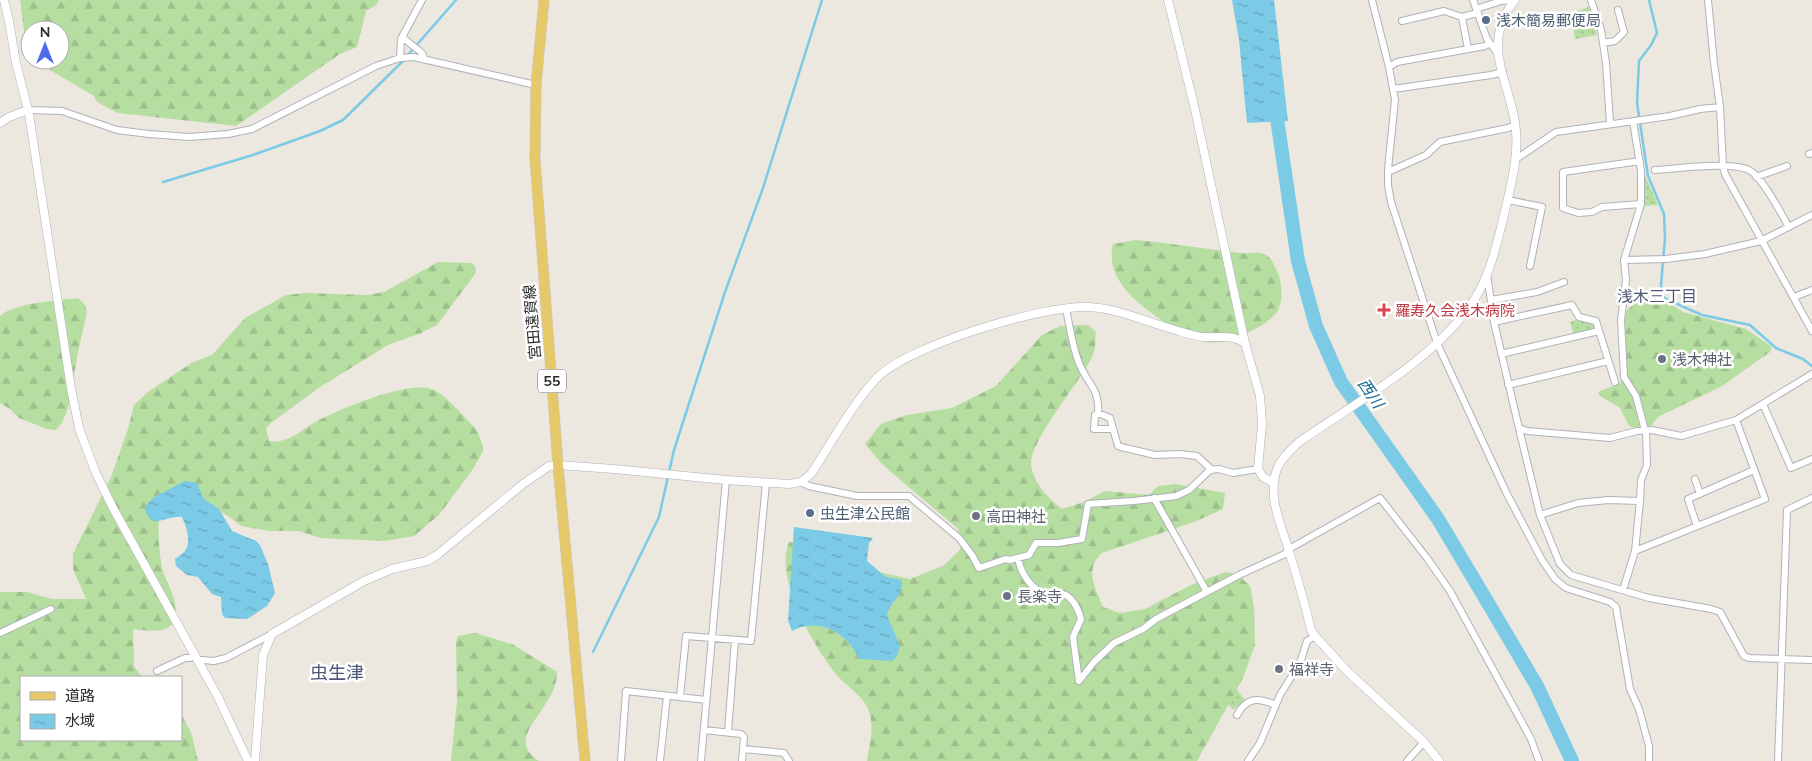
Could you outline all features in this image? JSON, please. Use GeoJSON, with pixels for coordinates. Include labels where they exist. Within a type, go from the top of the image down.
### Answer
{"type":"FeatureCollection","features":[{"type":"Feature","properties":{"kind":"main road","name":"宮田遠賀線"},"geometry":{"type":"LineString","coordinates":[[544,0],[536,85],[535,159],[558,465],[586,761]]}},
{"type":"Feature","properties":{"kind":"street"},"geometry":{"type":"LineString","coordinates":[[4,0],[16,63],[28,110],[71,388],[80,428],[95,471],[112,508],[218,697],[248,761]]}},
{"type":"Feature","properties":{"kind":"street"},"geometry":{"type":"LineString","coordinates":[[400,58],[402,37],[422,0]]}},
{"type":"Feature","properties":{"kind":"street"},"geometry":{"type":"LineString","coordinates":[[1168,0],[1194,105],[1245,343],[1260,396],[1262,424],[1258,469],[1263,476],[1274,482]]}},
{"type":"Feature","properties":{"kind":"street"},"geometry":{"type":"LineString","coordinates":[[1372,0],[1393,89],[1394,112],[1388,172],[1391,202],[1437,343],[1507,494],[1542,560],[1555,579],[1566,588],[1610,602],[1616,608],[1630,689],[1640,709],[1649,746],[1649,761]]}},
{"type":"Feature","properties":{"kind":"street"},"geometry":{"type":"LineString","coordinates":[[1473,0],[1490,43],[1498,54]]}},
{"type":"Feature","properties":{"kind":"street"},"geometry":{"type":"LineString","coordinates":[[1402,21],[1444,11],[1462,17],[1501,1],[1515,0]]}},
{"type":"Feature","properties":{"kind":"street"},"geometry":{"type":"LineString","coordinates":[[1439,761],[1424,742],[1348,672],[1311,630],[1289,549],[1276,511],[1274,482],[1278,467],[1286,454],[1299,442],[1388,381],[1452,330],[1469,308],[1487,275],[1508,200],[1516,159],[1515,125],[1498,54],[1497,39],[1500,24],[1507,9],[1515,0]]}},
{"type":"Feature","properties":{"kind":"street"},"geometry":{"type":"LineString","coordinates":[[1591,0],[1601,30],[1610,123]]}},
{"type":"Feature","properties":{"kind":"street"},"geometry":{"type":"LineString","coordinates":[[1708,0],[1720,107],[1725,174],[1812,331]]}},
{"type":"Feature","properties":{"kind":"street"},"geometry":{"type":"LineString","coordinates":[[1603,43],[1615,41],[1624,32],[1618,10]]}},
{"type":"Feature","properties":{"kind":"street"},"geometry":{"type":"LineString","coordinates":[[1462,17],[1468,49]]}},
{"type":"Feature","properties":{"kind":"street"},"geometry":{"type":"LineString","coordinates":[[402,37],[422,53],[425,60]]}},
{"type":"Feature","properties":{"kind":"street"},"geometry":{"type":"LineString","coordinates":[[1389,67],[1397,62],[1485,46],[1490,43]]}},
{"type":"Feature","properties":{"kind":"street"},"geometry":{"type":"LineString","coordinates":[[0,123],[9,117],[28,110],[62,111],[118,130],[189,137],[228,134],[252,129],[325,93],[356,75],[400,58],[414,57],[536,85]]}},
{"type":"Feature","properties":{"kind":"street"},"geometry":{"type":"LineString","coordinates":[[1393,89],[1503,72]]}},
{"type":"Feature","properties":{"kind":"street"},"geometry":{"type":"LineString","coordinates":[[1516,159],[1556,132],[1670,116],[1700,108],[1720,107]]}},
{"type":"Feature","properties":{"kind":"street"},"geometry":{"type":"LineString","coordinates":[[1622,590],[1635,552],[1642,480],[1647,465],[1646,431],[1636,396],[1624,377],[1622,320],[1626,280],[1624,260],[1641,204],[1640,161],[1633,120]]}},
{"type":"Feature","properties":{"kind":"street"},"geometry":{"type":"LineString","coordinates":[[1388,172],[1426,155],[1440,142],[1479,135],[1515,125]]}},
{"type":"Feature","properties":{"kind":"street"},"geometry":{"type":"LineString","coordinates":[[1640,161],[1563,172],[1562,208],[1578,213],[1592,212],[1602,207],[1641,204]]}},
{"type":"Feature","properties":{"kind":"street"},"geometry":{"type":"LineString","coordinates":[[1655,170],[1723,166],[1745,168],[1756,177],[1789,227]]}},
{"type":"Feature","properties":{"kind":"street"},"geometry":{"type":"LineString","coordinates":[[1756,177],[1787,166]]}},
{"type":"Feature","properties":{"kind":"street"},"geometry":{"type":"LineString","coordinates":[[1508,200],[1542,207],[1530,266]]}},
{"type":"Feature","properties":{"kind":"street"},"geometry":{"type":"LineString","coordinates":[[1624,260],[1666,259],[1695,255],[1761,241],[1812,215]]}},
{"type":"Feature","properties":{"kind":"street"},"geometry":{"type":"LineString","coordinates":[[1487,275],[1501,354],[1540,515],[1560,564],[1571,575],[1649,598],[1720,612],[1744,656],[1749,658],[1812,660]]}},
{"type":"Feature","properties":{"kind":"street"},"geometry":{"type":"LineString","coordinates":[[1491,300],[1537,292],[1564,282]]}},
{"type":"Feature","properties":{"kind":"street"},"geometry":{"type":"LineString","coordinates":[[1794,297],[1812,290]]}},
{"type":"Feature","properties":{"kind":"street"},"geometry":{"type":"LineString","coordinates":[[1494,322],[1572,305],[1579,317],[1596,321],[1615,382]]}},
{"type":"Feature","properties":{"kind":"street"},"geometry":{"type":"LineString","coordinates":[[202,660],[214,661],[226,658],[364,581],[392,569],[427,561],[437,555],[523,484],[549,466],[558,465],[766,483],[790,484],[801,482],[811,474],[876,379],[891,366],[927,348],[1021,316],[1087,307],[1105,309],[1204,337],[1232,337],[1245,343]]}},
{"type":"Feature","properties":{"kind":"street"},"geometry":{"type":"LineString","coordinates":[[1066,309],[1079,364],[1098,396],[1098,413],[1095,415],[1094,429],[1114,429]]}},
{"type":"Feature","properties":{"kind":"street"},"geometry":{"type":"LineString","coordinates":[[1501,354],[1599,331]]}},
{"type":"Feature","properties":{"kind":"street"},"geometry":{"type":"LineString","coordinates":[[1508,385],[1608,361]]}},
{"type":"Feature","properties":{"kind":"street"},"geometry":{"type":"LineString","coordinates":[[1519,428],[1527,431],[1596,438],[1610,438],[1646,431],[1660,431],[1681,436],[1704,431],[1736,420],[1812,374]]}},
{"type":"Feature","properties":{"kind":"street"},"geometry":{"type":"LineString","coordinates":[[1763,404],[1791,468],[1812,459]]}},
{"type":"Feature","properties":{"kind":"street"},"geometry":{"type":"LineString","coordinates":[[1098,413],[1110,418],[1118,446],[1121,448],[1155,455],[1180,454],[1196,456],[1212,470]]}},
{"type":"Feature","properties":{"kind":"street"},"geometry":{"type":"LineString","coordinates":[[1635,552],[1765,499],[1736,420]]}},
{"type":"Feature","properties":{"kind":"street"},"geometry":{"type":"LineString","coordinates":[[801,482],[809,486],[856,496],[909,496],[959,538],[979,568],[1006,559],[1029,555],[1036,543],[1058,543],[1082,539],[1088,504],[1176,496],[1188,490],[1212,470],[1219,469],[1233,473],[1258,469]]}},
{"type":"Feature","properties":{"kind":"street"},"geometry":{"type":"LineString","coordinates":[[1697,526],[1688,499],[1754,470]]}},
{"type":"Feature","properties":{"kind":"street"},"geometry":{"type":"LineString","coordinates":[[1695,479],[1700,494]]}},
{"type":"Feature","properties":{"kind":"street"},"geometry":{"type":"LineString","coordinates":[[701,761],[726,480]]}},
{"type":"Feature","properties":{"kind":"street"},"geometry":{"type":"LineString","coordinates":[[680,697],[686,636],[751,641],[766,483]]}},
{"type":"Feature","properties":{"kind":"street"},"geometry":{"type":"LineString","coordinates":[[1154,498],[1207,592]]}},
{"type":"Feature","properties":{"kind":"street"},"geometry":{"type":"LineString","coordinates":[[1018,558],[1020,569],[1036,590],[1045,595],[1060,593],[1066,595],[1077,607],[1081,619],[1073,638],[1079,681],[1094,662],[1114,643],[1143,629],[1156,619],[1207,592],[1285,554],[1289,549],[1380,498],[1427,558],[1450,592],[1531,739],[1540,761]]}},
{"type":"Feature","properties":{"kind":"street"},"geometry":{"type":"LineString","coordinates":[[1778,761],[1787,510],[1812,498]]}},
{"type":"Feature","properties":{"kind":"street"},"geometry":{"type":"LineString","coordinates":[[1540,515],[1578,503],[1608,500],[1640,501]]}},
{"type":"Feature","properties":{"kind":"street"},"geometry":{"type":"LineString","coordinates":[[0,633],[51,610]]}},
{"type":"Feature","properties":{"kind":"street"},"geometry":{"type":"LineString","coordinates":[[255,761],[263,655],[272,634]]}},
{"type":"Feature","properties":{"kind":"street"},"geometry":{"type":"LineString","coordinates":[[1248,761],[1260,743],[1276,705],[1300,663],[1307,640],[1315,636]]}},
{"type":"Feature","properties":{"kind":"street"},"geometry":{"type":"LineString","coordinates":[[728,732],[735,640]]}},
{"type":"Feature","properties":{"kind":"street"},"geometry":{"type":"LineString","coordinates":[[157,671],[185,658],[190,658]]}},
{"type":"Feature","properties":{"kind":"street"},"geometry":{"type":"LineString","coordinates":[[621,761],[626,691],[706,700]]}},
{"type":"Feature","properties":{"kind":"street"},"geometry":{"type":"LineString","coordinates":[[660,761],[667,696]]}},
{"type":"Feature","properties":{"kind":"street"},"geometry":{"type":"LineString","coordinates":[[1237,715],[1241,707],[1248,702],[1259,699],[1276,705]]}},
{"type":"Feature","properties":{"kind":"street"},"geometry":{"type":"LineString","coordinates":[[704,730],[741,734],[744,737],[742,761]]}},
{"type":"Feature","properties":{"kind":"street"},"geometry":{"type":"LineString","coordinates":[[1406,761],[1424,742]]}},
{"type":"Feature","properties":{"kind":"street"},"geometry":{"type":"LineString","coordinates":[[743,749],[784,753],[789,761]]}},
{"type":"Feature","properties":{"kind":"green space"},"geometry":{"type":"Polygon","coordinates":[[[20,0],[379,0],[376,5],[366,11],[357,47],[340,54],[236,126],[118,113],[97,102],[94,96],[50,70],[70,70],[70,20],[23,20],[20,0]]]}},
{"type":"Feature","properties":{"kind":"green space"},"geometry":{"type":"Polygon","coordinates":[[[1589,7],[1597,35],[1575,39],[1571,13],[1589,7]]]}},
{"type":"Feature","properties":{"kind":"green space"},"geometry":{"type":"Polygon","coordinates":[[[1644,173],[1658,205],[1643,206],[1644,173]]]}},
{"type":"Feature","properties":{"kind":"green space"},"geometry":{"type":"Polygon","coordinates":[[[1136,240],[1241,253],[1262,253],[1270,259],[1280,280],[1282,292],[1279,308],[1272,318],[1264,324],[1234,338],[1224,341],[1206,342],[1188,336],[1141,305],[1118,278],[1112,262],[1113,244],[1136,240]]]}},
{"type":"Feature","properties":{"kind":"green space"},"geometry":{"type":"Polygon","coordinates":[[[438,262],[472,263],[476,268],[475,274],[437,325],[388,345],[320,387],[266,428],[269,441],[283,440],[294,436],[317,421],[357,403],[390,392],[420,388],[436,391],[448,400],[474,427],[483,446],[483,451],[473,469],[439,515],[414,536],[384,541],[320,538],[299,531],[269,531],[241,526],[230,517],[207,505],[161,502],[159,543],[161,559],[163,571],[172,593],[176,615],[169,627],[162,630],[133,629],[134,666],[141,676],[20,676],[20,741],[182,741],[182,716],[191,732],[198,761],[0,761],[0,592],[27,592],[52,599],[86,599],[73,569],[73,554],[111,477],[128,429],[134,405],[148,392],[193,362],[212,355],[245,318],[286,295],[305,293],[368,295],[384,292],[438,262]]]}},
{"type":"Feature","properties":{"kind":"green space"},"geometry":{"type":"Polygon","coordinates":[[[78,298],[85,305],[87,312],[68,408],[62,423],[56,430],[47,429],[19,418],[0,403],[0,316],[15,308],[26,305],[78,298]]]}},
{"type":"Feature","properties":{"kind":"green space"},"geometry":{"type":"Polygon","coordinates":[[[1653,298],[1662,299],[1683,312],[1746,329],[1772,347],[1770,352],[1722,386],[1658,417],[1651,426],[1635,428],[1629,426],[1620,408],[1600,396],[1598,392],[1620,383],[1627,373],[1625,321],[1627,310],[1636,303],[1653,298]]]}},
{"type":"Feature","properties":{"kind":"green space"},"geometry":{"type":"Polygon","coordinates":[[[1576,320],[1594,325],[1595,330],[1574,335],[1570,322],[1576,320]]]}},
{"type":"Feature","properties":{"kind":"green space"},"geometry":{"type":"Polygon","coordinates":[[[1088,325],[1096,332],[1094,352],[1036,445],[1032,459],[1034,476],[1044,492],[1062,509],[1084,502],[1105,491],[1149,495],[1158,486],[1176,484],[1225,493],[1223,509],[1194,522],[1102,553],[1093,566],[1092,572],[1094,586],[1103,607],[1120,613],[1145,609],[1191,585],[1225,572],[1237,574],[1250,586],[1254,607],[1255,645],[1243,678],[1197,761],[867,761],[872,726],[868,708],[860,697],[834,672],[806,627],[791,591],[787,574],[786,557],[789,542],[800,544],[869,570],[910,579],[943,566],[959,551],[963,540],[957,528],[884,466],[865,444],[881,424],[907,415],[952,408],[996,386],[1042,335],[1060,326],[1088,325]]]}},
{"type":"Feature","properties":{"kind":"green space"},"geometry":{"type":"Polygon","coordinates":[[[475,633],[512,644],[557,672],[553,691],[527,735],[527,748],[531,755],[539,761],[451,761],[457,701],[456,641],[458,636],[475,633]]]}},
{"type":"Feature","properties":{"kind":"green space"},"geometry":{"type":"Polygon","coordinates":[[[1231,682],[1245,700],[1233,710],[1219,693],[1231,682]]]}},
{"type":"Feature","properties":{"kind":"water"},"geometry":{"type":"Polygon","coordinates":[[[1232,0],[1274,0],[1288,121],[1247,123],[1239,40],[1232,0]]]}},
{"type":"Feature","properties":{"kind":"water"},"geometry":{"type":"Polygon","coordinates":[[[185,481],[197,483],[203,498],[219,509],[232,531],[256,541],[260,545],[268,564],[275,593],[267,606],[247,619],[225,618],[222,614],[221,597],[212,594],[198,577],[187,575],[176,566],[175,559],[185,550],[188,541],[182,517],[155,521],[147,515],[145,507],[154,497],[185,481]]]}},
{"type":"Feature","properties":{"kind":"water"},"geometry":{"type":"Polygon","coordinates":[[[794,527],[873,538],[869,543],[867,561],[886,577],[902,580],[900,592],[887,615],[900,646],[897,656],[892,661],[859,659],[848,642],[832,630],[822,626],[812,625],[792,631],[788,620],[794,527]]]}},
{"type":"Feature","properties":{"kind":"waterway"},"geometry":{"type":"LineString","coordinates":[[407,56],[456,0]]}},
{"type":"Feature","properties":{"kind":"waterway"},"geometry":{"type":"LineString","coordinates":[[593,652],[659,517],[674,450],[725,292],[763,188],[822,0]]}},
{"type":"Feature","properties":{"kind":"waterway"},"geometry":{"type":"LineString","coordinates":[[1649,0],[1657,33],[1639,61],[1637,103],[1648,176],[1664,214],[1665,238],[1661,285],[1662,295],[1666,299],[1702,315],[1750,325],[1776,348],[1803,359],[1812,366]]}},
{"type":"Feature","properties":{"kind":"waterway"},"geometry":{"type":"LineString","coordinates":[[163,182],[253,155],[320,131],[343,120],[404,60]]}},
{"type":"Feature","properties":{"kind":"waterway","name":"西川"},"geometry":{"type":"LineString","coordinates":[[1275,105],[1298,261],[1316,326],[1341,382],[1438,519],[1537,686],[1572,761]]}},
{"type":"Feature","properties":{"kind":"place","name":"浅木簡易郵便局"},"geometry":{"type":"Point","coordinates":[1486,20]}},
{"type":"Feature","properties":{"kind":"place","name":"羅寿久会浅木病院"},"geometry":{"type":"Point","coordinates":[1384,310]}},
{"type":"Feature","properties":{"kind":"place","name":"浅木神社"},"geometry":{"type":"Point","coordinates":[1662,359]}},
{"type":"Feature","properties":{"kind":"place","name":"虫生津公民館"},"geometry":{"type":"Point","coordinates":[810,513]}},
{"type":"Feature","properties":{"kind":"place","name":"高田神社"},"geometry":{"type":"Point","coordinates":[976,516]}},
{"type":"Feature","properties":{"kind":"place","name":"長楽寺"},"geometry":{"type":"Point","coordinates":[1007,596]}},
{"type":"Feature","properties":{"kind":"place","name":"福祥寺"},"geometry":{"type":"Point","coordinates":[1279,669]}},
{"type":"Feature","properties":{"kind":"district","name":"浅木三丁目"},"geometry":{"type":"Point","coordinates":[1657,296]}},
{"type":"Feature","properties":{"kind":"district","name":"虫生津"},"geometry":{"type":"Point","coordinates":[337,672]}}]}
